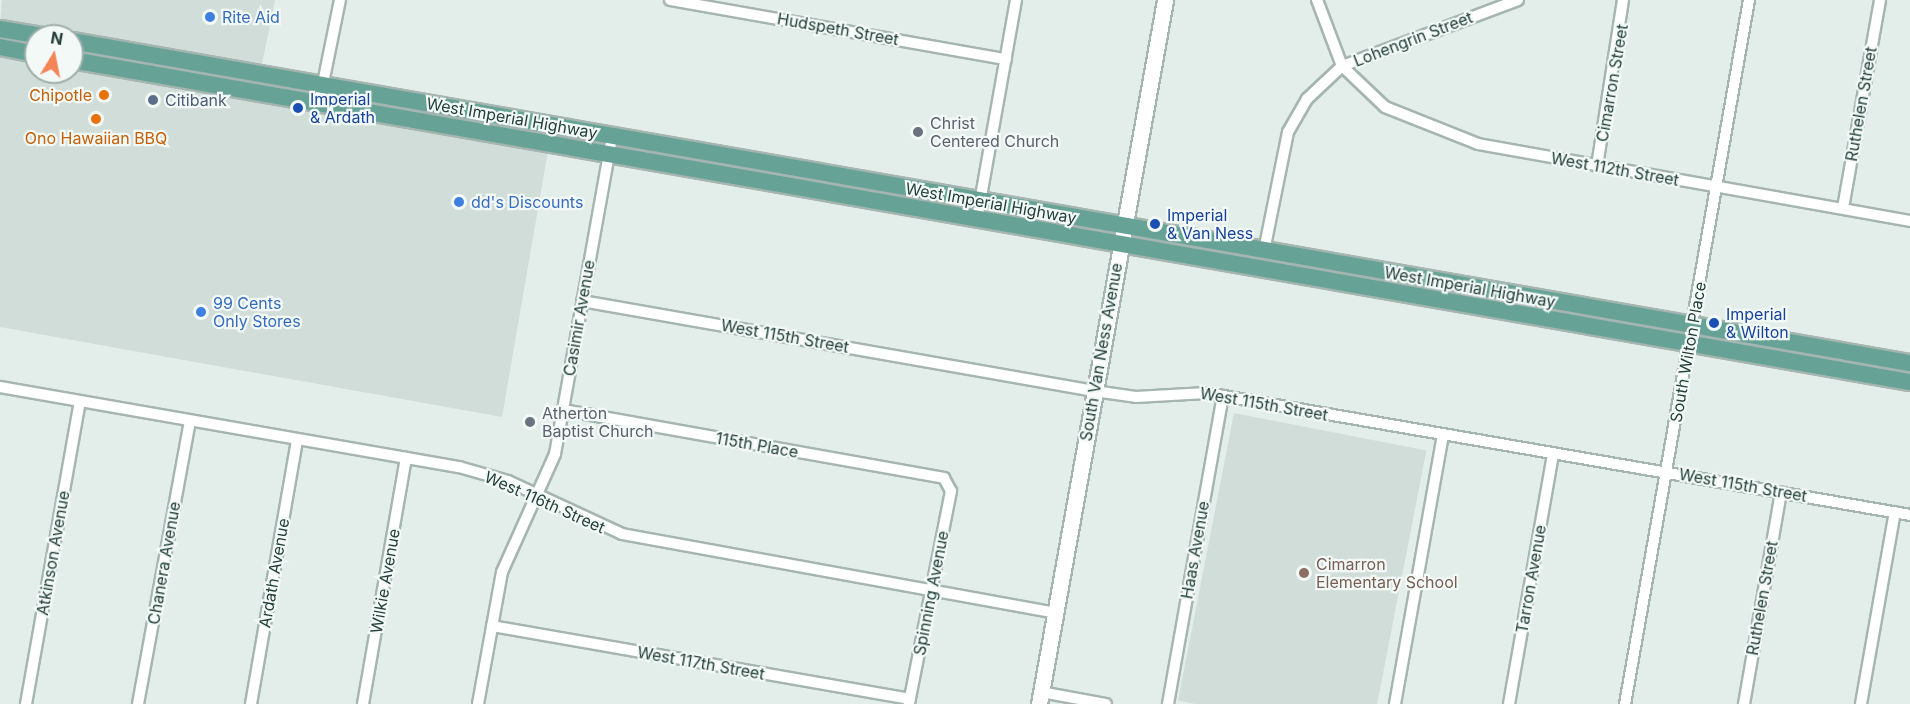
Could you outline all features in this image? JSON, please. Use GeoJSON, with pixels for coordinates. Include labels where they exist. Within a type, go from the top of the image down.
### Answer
{"type":"FeatureCollection","features":[{"type":"Feature","properties":{"kind":"main road","name":"South Van Ness Avenue"},"geometry":{"type":"LineString","coordinates":[[1040,698],[1164,0]]}},
{"type":"Feature","properties":{"kind":"main road"},"geometry":{"type":"LineString","coordinates":[[0,28],[24,32]]}},
{"type":"Feature","properties":{"kind":"main road","name":"West Imperial Highway"},"geometry":{"type":"LineString","coordinates":[[84,43],[1910,363]]}},
{"type":"Feature","properties":{"kind":"main road"},"geometry":{"type":"LineString","coordinates":[[0,47],[24,52]]}},
{"type":"Feature","properties":{"kind":"main road","name":"West Imperial Highway"},"geometry":{"type":"LineString","coordinates":[[84,62],[1910,382]]}},
{"type":"Feature","properties":{"kind":"street"},"geometry":{"type":"LineString","coordinates":[[319,103],[340,0]]}},
{"type":"Feature","properties":{"kind":"street","name":"Hudspeth Street"},"geometry":{"type":"LineString","coordinates":[[670,0],[1006,59]]}},
{"type":"Feature","properties":{"kind":"street"},"geometry":{"type":"LineString","coordinates":[[977,219],[1016,0]]}},
{"type":"Feature","properties":{"kind":"street"},"geometry":{"type":"LineString","coordinates":[[1264,251],[1288,132],[1307,99],[1342,66],[1317,0]]}},
{"type":"Feature","properties":{"kind":"street","name":"Lohengrin Street"},"geometry":{"type":"LineString","coordinates":[[1342,66],[1518,0]]}},
{"type":"Feature","properties":{"kind":"street","name":"Cimarron Street"},"geometry":{"type":"LineString","coordinates":[[1597,166],[1623,0]]}},
{"type":"Feature","properties":{"kind":"street","name":"South Wilton Place"},"geometry":{"type":"LineString","coordinates":[[1625,704],[1718,188],[1749,0]]}},
{"type":"Feature","properties":{"kind":"street","name":"Ruthelen Street"},"geometry":{"type":"LineString","coordinates":[[1843,208],[1880,0]]}},
{"type":"Feature","properties":{"kind":"street","name":"West 112th Street"},"geometry":{"type":"LineString","coordinates":[[1342,66],[1385,107],[1446,135],[1597,166],[1910,221]]}},
{"type":"Feature","properties":{"kind":"street","name":"Casimir Avenue"},"geometry":{"type":"LineString","coordinates":[[478,704],[502,572],[550,471],[563,411],[612,136]]}},
{"type":"Feature","properties":{"kind":"street","name":"West 115th Street"},"geometry":{"type":"LineString","coordinates":[[582,301],[1094,391],[1136,397],[1192,392],[1223,396],[1910,515]]}},
{"type":"Feature","properties":{"kind":"street","name":"West 116th Street"},"geometry":{"type":"LineString","coordinates":[[0,387],[482,473],[622,534],[1055,613]]}},
{"type":"Feature","properties":{"kind":"street","name":"Haas Avenue"},"geometry":{"type":"LineString","coordinates":[[1168,704],[1223,396]]}},
{"type":"Feature","properties":{"kind":"street","name":"Atkinson Avenue"},"geometry":{"type":"LineString","coordinates":[[26,704],[80,402]]}},
{"type":"Feature","properties":{"kind":"street","name":"115th Place"},"geometry":{"type":"LineString","coordinates":[[563,411],[938,475],[950,483]]}},
{"type":"Feature","properties":{"kind":"street","name":"Chanera Avenue"},"geometry":{"type":"LineString","coordinates":[[138,704],[190,422]]}},
{"type":"Feature","properties":{"kind":"street"},"geometry":{"type":"LineString","coordinates":[[1395,704],[1443,435]]}},
{"type":"Feature","properties":{"kind":"street","name":"Ardath Avenue"},"geometry":{"type":"LineString","coordinates":[[251,704],[297,441]]}},
{"type":"Feature","properties":{"kind":"street","name":"Tarron Avenue"},"geometry":{"type":"LineString","coordinates":[[1509,704],[1554,454]]}},
{"type":"Feature","properties":{"kind":"street","name":"Wilkie Avenue"},"geometry":{"type":"LineString","coordinates":[[363,704],[406,458]]}},
{"type":"Feature","properties":{"kind":"street","name":"Spinning Avenue"},"geometry":{"type":"LineString","coordinates":[[910,702],[950,483]]}},
{"type":"Feature","properties":{"kind":"street","name":"Ruthelen Street"},"geometry":{"type":"LineString","coordinates":[[1744,704],[1781,492]]}},
{"type":"Feature","properties":{"kind":"street"},"geometry":{"type":"LineString","coordinates":[[1861,704],[1895,512]]}},
{"type":"Feature","properties":{"kind":"street","name":"West 117th Street"},"geometry":{"type":"LineString","coordinates":[[492,626],[910,702]]}},
{"type":"Feature","properties":{"kind":"street"},"geometry":{"type":"LineString","coordinates":[[1040,698],[1106,704]]}},
{"type":"Feature","properties":{"kind":"shaded area"},"geometry":{"type":"Polygon","coordinates":[[[2,0],[275,0],[261,69],[84,40],[84,24],[24,24],[24,30],[0,26],[2,0]]]}},
{"type":"Feature","properties":{"kind":"shaded area"},"geometry":{"type":"Polygon","coordinates":[[[0,51],[24,55],[24,84],[84,84],[84,65],[549,145],[502,417],[0,327],[0,51]]]}},
{"type":"Feature","properties":{"kind":"shaded area","name":"Cimarron Elementary School"},"geometry":{"type":"Polygon","coordinates":[[[1234,413],[1426,450],[1377,704],[1195,704],[1178,701],[1234,413]]]}},
{"type":"Feature","properties":{"kind":"place","name":"Rite Aid"},"geometry":{"type":"Point","coordinates":[210,17]}},
{"type":"Feature","properties":{"kind":"place","name":"Chipotle"},"geometry":{"type":"Point","coordinates":[104,95]}},
{"type":"Feature","properties":{"kind":"place","name":"Citibank"},"geometry":{"type":"Point","coordinates":[153,100]}},
{"type":"Feature","properties":{"kind":"place","name":"Imperial & Ardath"},"geometry":{"type":"Point","coordinates":[298,108]}},
{"type":"Feature","properties":{"kind":"place","name":"Ono Hawaiian BBQ"},"geometry":{"type":"Point","coordinates":[96,119]}},
{"type":"Feature","properties":{"kind":"place","name":"Christ Centered Church"},"geometry":{"type":"Point","coordinates":[918,132]}},
{"type":"Feature","properties":{"kind":"place","name":"dd's Discounts"},"geometry":{"type":"Point","coordinates":[459,202]}},
{"type":"Feature","properties":{"kind":"place","name":"Imperial & Van Ness"},"geometry":{"type":"Point","coordinates":[1155,224]}},
{"type":"Feature","properties":{"kind":"place","name":"99 Cents Only Stores"},"geometry":{"type":"Point","coordinates":[201,312]}},
{"type":"Feature","properties":{"kind":"place","name":"Imperial & Wilton"},"geometry":{"type":"Point","coordinates":[1714,323]}},
{"type":"Feature","properties":{"kind":"place","name":"Atherton Baptist Church"},"geometry":{"type":"Point","coordinates":[530,422]}},
{"type":"Feature","properties":{"kind":"place","name":"Cimarron Elementary School"},"geometry":{"type":"Point","coordinates":[1304,573]}}]}
